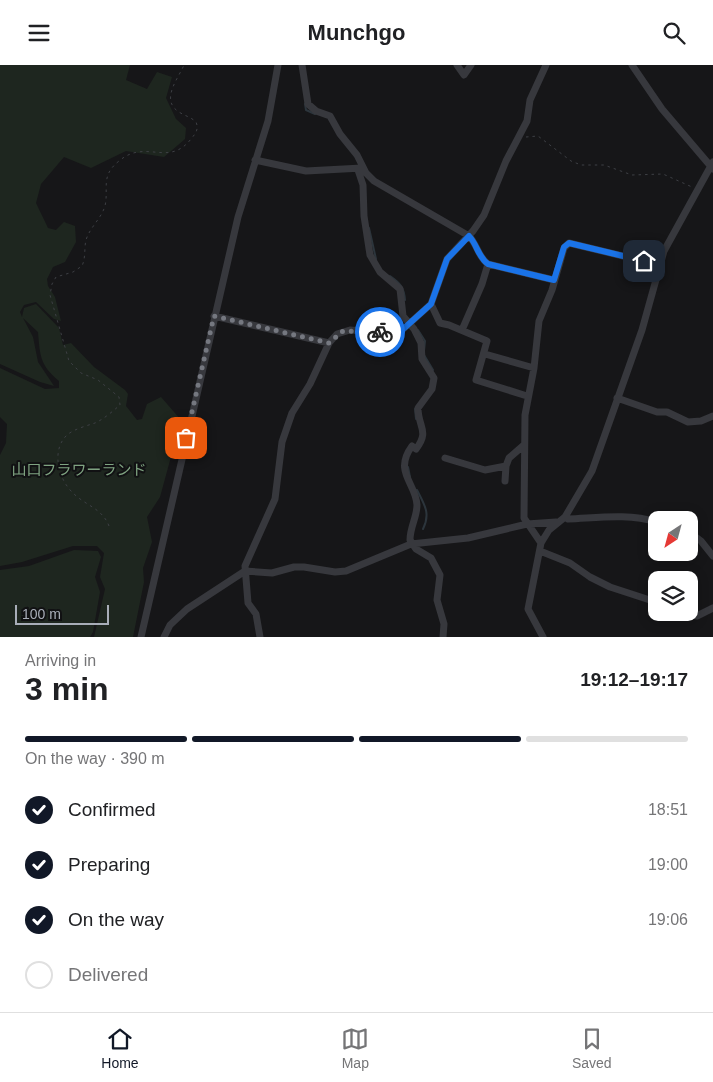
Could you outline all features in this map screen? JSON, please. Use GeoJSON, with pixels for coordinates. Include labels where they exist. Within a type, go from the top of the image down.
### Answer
{"type":"FeatureCollection","features":[{"type":"Feature","properties":{"kind":"street"},"geometry":{"type":"LineString","coordinates":[[141,637],[238,217],[273,103],[278,65]]}},
{"type":"Feature","properties":{"kind":"street"},"geometry":{"type":"LineString","coordinates":[[302,65],[308,104],[316,111],[330,116],[340,134],[357,155],[363,185],[364,223],[370,255],[380,272],[400,289],[401,311],[410,322],[421,343],[420,355],[435,381],[428,396],[418,408],[424,437],[408,452],[405,465],[406,479],[416,500],[416,514],[410,532],[411,544],[431,558],[440,575],[437,600],[444,624],[443,637]]}},
{"type":"Feature","properties":{"kind":"street"},"geometry":{"type":"LineString","coordinates":[[457,65],[464,75],[471,65]]}},
{"type":"Feature","properties":{"kind":"street"},"geometry":{"type":"LineString","coordinates":[[260,637],[256,614],[248,603],[245,571],[252,546],[275,499],[282,442],[288,424],[310,384],[329,343],[343,331],[394,333],[401,331],[431,304],[447,259],[469,236],[484,215],[506,161],[527,121],[530,100],[546,65]]}},
{"type":"Feature","properties":{"kind":"street"},"geometry":{"type":"LineString","coordinates":[[543,637],[528,609],[540,547],[544,536],[556,523],[565,517],[592,471],[650,306],[660,265],[671,237],[712,166],[662,109],[632,65]]}},
{"type":"Feature","properties":{"kind":"street"},"geometry":{"type":"LineString","coordinates":[[255,160],[306,171],[360,169],[386,190],[469,236],[474,241],[483,261],[488,264],[554,280]]}},
{"type":"Feature","properties":{"kind":"street"},"geometry":{"type":"LineString","coordinates":[[648,599],[610,587],[540,547],[527,524],[523,507],[524,445],[527,396],[534,368],[539,321],[552,290],[564,247],[569,243],[660,265]]}},
{"type":"Feature","properties":{"kind":"street"},"geometry":{"type":"LineString","coordinates":[[462,330],[482,284],[488,264]]}},
{"type":"Feature","properties":{"kind":"street"},"geometry":{"type":"LineString","coordinates":[[431,304],[440,323],[488,341],[476,379],[527,396]]}},
{"type":"Feature","properties":{"kind":"street"},"geometry":{"type":"LineString","coordinates":[[214,316],[329,343]]}},
{"type":"Feature","properties":{"kind":"street"},"geometry":{"type":"LineString","coordinates":[[485,354],[534,368]]}},
{"type":"Feature","properties":{"kind":"street"},"geometry":{"type":"LineString","coordinates":[[617,398],[658,412],[666,412],[688,422],[701,421],[713,416]]}},
{"type":"Feature","properties":{"kind":"street"},"geometry":{"type":"LineString","coordinates":[[505,481],[506,466],[509,458],[524,445]]}},
{"type":"Feature","properties":{"kind":"street"},"geometry":{"type":"LineString","coordinates":[[445,458],[485,470],[506,466]]}},
{"type":"Feature","properties":{"kind":"street"},"geometry":{"type":"LineString","coordinates":[[565,517],[568,519],[591,517],[648,520]]}},
{"type":"Feature","properties":{"kind":"street"},"geometry":{"type":"LineString","coordinates":[[164,637],[170,625],[187,609],[245,571],[272,573],[294,567],[335,572],[346,571],[411,544],[444,542],[527,524],[556,523]]}},
{"type":"Feature","properties":{"kind":"street"},"geometry":{"type":"LineString","coordinates":[[698,539],[713,556]]}},
{"type":"Feature","properties":{"kind":"street"},"geometry":{"type":"LineString","coordinates":[[698,615],[713,608]]}},
{"type":"Feature","properties":{"kind":"path"},"geometry":{"type":"LineString","coordinates":[[109,526],[100,511],[79,498],[68,487],[57,453],[59,445],[68,434],[97,422],[114,410],[120,405],[119,397],[98,380],[81,373],[69,361],[50,295],[52,284],[56,277],[73,272],[82,266],[86,239],[103,212],[107,176],[118,161],[140,151],[176,152],[183,149],[196,133],[196,122],[174,108],[170,101],[170,95],[184,65]]}},
{"type":"Feature","properties":{"kind":"path"},"geometry":{"type":"LineString","coordinates":[[520,137],[538,136],[571,161],[581,165],[604,165],[632,175],[663,174],[697,189]]}},
{"type":"Feature","properties":{"kind":"green space","name":"山口フラワーランド"},"geometry":{"type":"Polygon","coordinates":[[[0,65],[130,65],[126,80],[147,89],[157,72],[172,77],[166,98],[176,119],[186,128],[185,139],[164,157],[126,151],[91,168],[64,157],[41,184],[36,203],[48,228],[56,230],[64,222],[75,226],[76,242],[65,262],[53,267],[47,279],[48,286],[55,297],[61,321],[54,319],[36,302],[24,305],[20,312],[22,317],[24,308],[36,304],[59,328],[63,345],[71,343],[94,367],[125,390],[128,394],[126,406],[137,420],[142,419],[147,404],[161,397],[181,420],[160,497],[147,517],[152,542],[143,568],[144,582],[133,637],[94,637],[105,589],[100,577],[104,553],[97,546],[73,546],[22,562],[0,566],[0,455],[6,443],[7,424],[0,417],[0,368],[45,389],[59,388],[59,381],[48,370],[42,359],[38,332],[23,318],[33,337],[38,362],[54,386],[40,382],[0,364],[0,65]]]}},
{"type":"Feature","properties":{"kind":"green space"},"geometry":{"type":"Polygon","coordinates":[[[74,550],[98,551],[101,557],[95,577],[100,592],[93,632],[90,637],[0,637],[0,570],[29,566],[74,550]]]}},
{"type":"Feature","properties":{"kind":"waterway"},"geometry":{"type":"LineString","coordinates":[[305,104],[306,110],[315,114]]}},
{"type":"Feature","properties":{"kind":"waterway"},"geometry":{"type":"LineString","coordinates":[[369,228],[376,259]]}},
{"type":"Feature","properties":{"kind":"waterway"},"geometry":{"type":"LineString","coordinates":[[390,276],[401,286],[405,300]]}},
{"type":"Feature","properties":{"kind":"waterway"},"geometry":{"type":"LineString","coordinates":[[418,330],[425,341],[424,351]]}},
{"type":"Feature","properties":{"kind":"waterway"},"geometry":{"type":"LineString","coordinates":[[424,355],[433,370]]}},
{"type":"Feature","properties":{"kind":"waterway"},"geometry":{"type":"LineString","coordinates":[[415,409],[416,419]]}},
{"type":"Feature","properties":{"kind":"waterway"},"geometry":{"type":"LineString","coordinates":[[408,467],[410,477]]}},
{"type":"Feature","properties":{"kind":"waterway"},"geometry":{"type":"LineString","coordinates":[[417,490],[426,513],[423,529]]}},
{"type":"Feature","properties":{"kind":"way so far"},"geometry":{"type":"LineString","coordinates":[[186,438],[214,316],[329,343],[337,334],[343,331],[380,332]]}},
{"type":"Feature","properties":{"kind":"route"},"geometry":{"type":"LineString","coordinates":[[380,332],[394,333],[401,331],[431,304],[434,299],[441,269],[452,252],[469,236],[474,241],[483,261],[488,264],[554,280],[564,247],[569,243],[644,261]]}}]}
